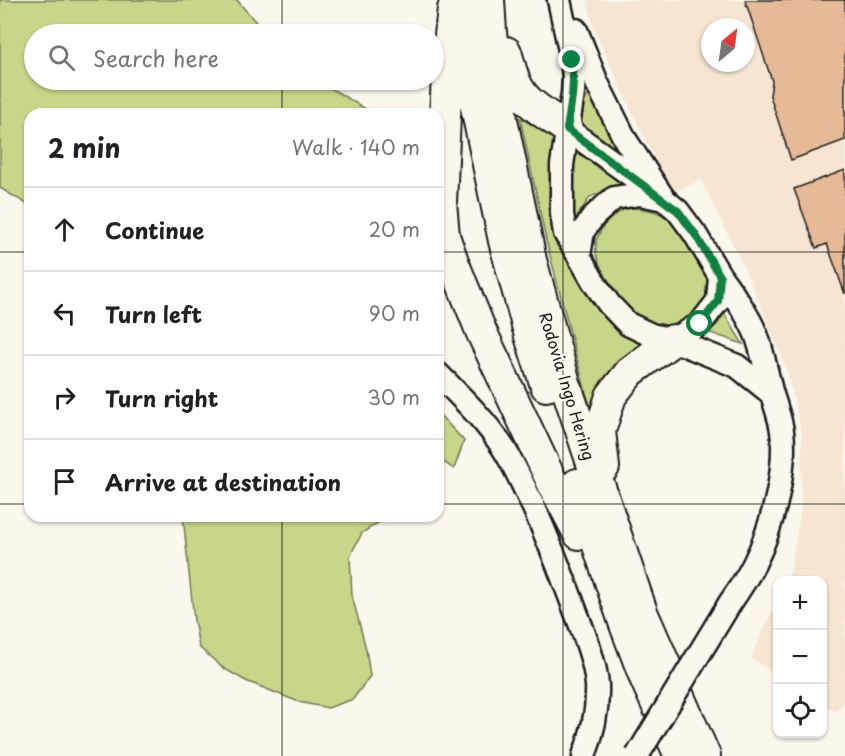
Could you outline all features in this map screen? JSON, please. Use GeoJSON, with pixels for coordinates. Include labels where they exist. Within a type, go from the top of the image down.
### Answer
{"type":"FeatureCollection","features":[{"type":"Feature","properties":{"kind":"highway"},"geometry":{"type":"LineString","coordinates":[[444,137],[448,53],[454,0]]}},
{"type":"Feature","properties":{"kind":"highway","name":"Rodovia Ingo Hering"},"geometry":{"type":"LineString","coordinates":[[465,0],[475,102],[504,241],[533,346],[591,526],[633,617],[705,756]]}},
{"type":"Feature","properties":{"kind":"highway"},"geometry":{"type":"LineString","coordinates":[[490,0],[519,89],[530,103],[567,129]]}},
{"type":"Feature","properties":{"kind":"highway","name":"Rodovia Ingo Hering"},"geometry":{"type":"LineString","coordinates":[[490,0],[491,32],[502,120],[531,260],[633,617],[645,678],[681,756]]}},
{"type":"Feature","properties":{"kind":"highway"},"geometry":{"type":"LineString","coordinates":[[444,244],[481,331],[554,486],[633,617]]}},
{"type":"Feature","properties":{"kind":"highway"},"geometry":{"type":"LineString","coordinates":[[633,617],[623,527],[604,469],[600,431],[611,396],[630,372],[673,340]]}},
{"type":"Feature","properties":{"kind":"main road"},"geometry":{"type":"LineString","coordinates":[[559,0],[574,77],[562,165],[562,214],[565,233],[595,284],[609,304],[628,324],[651,335],[673,340],[737,366],[772,394]]}},
{"type":"Feature","properties":{"kind":"main road"},"geometry":{"type":"LineString","coordinates":[[565,0],[597,83],[626,141],[664,199]]}},
{"type":"Feature","properties":{"kind":"main road"},"geometry":{"type":"LineString","coordinates":[[567,129],[664,199],[678,211],[695,234],[756,334],[782,432],[783,462],[778,488],[767,531],[755,563],[637,756]]}},
{"type":"Feature","properties":{"kind":"main road"},"geometry":{"type":"LineString","coordinates":[[579,256],[583,231],[594,216],[614,198],[640,194],[664,199]]}},
{"type":"Feature","properties":{"kind":"main road"},"geometry":{"type":"LineString","coordinates":[[673,340],[700,324],[718,301],[720,276]]}},
{"type":"Feature","properties":{"kind":"main road"},"geometry":{"type":"LineString","coordinates":[[444,380],[481,418],[504,449],[547,536],[568,590],[591,655],[597,683],[597,709],[584,756]]}},
{"type":"Feature","properties":{"kind":"shaded area"},"geometry":{"type":"Polygon","coordinates":[[[587,0],[845,0],[845,701],[835,712],[827,707],[827,576],[789,576],[801,508],[802,434],[787,370],[746,271],[701,180],[673,193],[638,125],[594,29],[587,0]]]}},
{"type":"Feature","properties":{"kind":"shaded area"},"geometry":{"type":"Polygon","coordinates":[[[773,610],[773,672],[751,658],[773,610]]]}},
{"type":"Feature","properties":{"kind":"green space"},"geometry":{"type":"Polygon","coordinates":[[[0,0],[237,0],[257,24],[24,24],[24,90],[334,90],[364,108],[24,108],[24,202],[0,188],[0,0]]]}},
{"type":"Feature","properties":{"kind":"green space"},"geometry":{"type":"Polygon","coordinates":[[[590,92],[624,155],[574,120],[590,92]]]}},
{"type":"Feature","properties":{"kind":"green space"},"geometry":{"type":"Polygon","coordinates":[[[520,118],[554,137],[549,200],[550,220],[555,242],[615,327],[646,345],[618,361],[600,383],[591,412],[546,240],[520,118]]]}},
{"type":"Feature","properties":{"kind":"green space"},"geometry":{"type":"Polygon","coordinates":[[[575,147],[623,183],[590,197],[575,225],[570,197],[575,147]]]}},
{"type":"Feature","properties":{"kind":"green space"},"geometry":{"type":"Polygon","coordinates":[[[628,207],[644,209],[668,218],[683,234],[703,265],[708,295],[705,305],[693,320],[686,324],[662,326],[639,318],[623,304],[604,273],[596,254],[599,234],[608,221],[628,207]]]}},
{"type":"Feature","properties":{"kind":"green space"},"geometry":{"type":"Polygon","coordinates":[[[724,313],[743,344],[708,332],[718,324],[724,313]]]}},
{"type":"Feature","properties":{"kind":"green space"},"geometry":{"type":"Polygon","coordinates":[[[444,419],[464,441],[454,469],[444,462],[444,419]]]}},
{"type":"Feature","properties":{"kind":"green space"},"geometry":{"type":"Polygon","coordinates":[[[184,522],[379,522],[362,533],[350,556],[352,596],[366,649],[370,676],[353,699],[328,708],[299,702],[246,681],[223,668],[199,647],[184,522]]]}},
{"type":"Feature","properties":{"kind":"building"},"geometry":{"type":"Polygon","coordinates":[[[745,0],[845,0],[845,140],[791,160],[770,96],[772,81],[755,30],[755,18],[751,18],[745,0]]]}},
{"type":"Feature","properties":{"kind":"building"},"geometry":{"type":"Polygon","coordinates":[[[845,170],[845,294],[827,244],[816,248],[794,189],[845,170]]]}},
{"type":"Feature","properties":{"kind":"route"},"geometry":{"type":"LineString","coordinates":[[572,60],[573,93],[567,129],[678,211],[720,276],[718,301],[700,324]]}}]}
